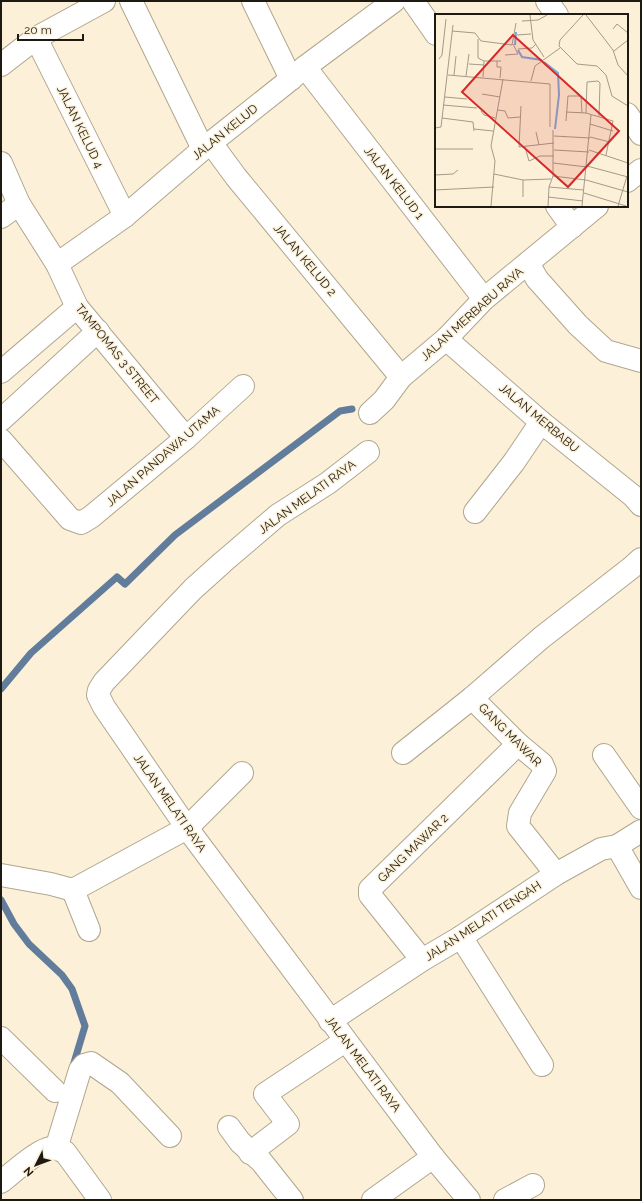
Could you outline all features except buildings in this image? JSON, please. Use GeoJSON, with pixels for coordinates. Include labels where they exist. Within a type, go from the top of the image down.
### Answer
{"type":"FeatureCollection","features":[{"type":"Feature","properties":{"kind":"street"},"geometry":{"type":"LineString","coordinates":[[1,65],[36,38],[104,1]]}},
{"type":"Feature","properties":{"kind":"street","name":"JALAN KELUD 2"},"geometry":{"type":"LineString","coordinates":[[131,1],[207,146],[236,177],[402,377]]}},
{"type":"Feature","properties":{"kind":"street","name":"JALAN KELUD 1"},"geometry":{"type":"LineString","coordinates":[[253,1],[298,73],[484,299]]}},
{"type":"Feature","properties":{"kind":"street","name":"JALAN KELUD"},"geometry":{"type":"LineString","coordinates":[[57,264],[125,216],[207,146],[298,73],[394,1]]}},
{"type":"Feature","properties":{"kind":"street"},"geometry":{"type":"LineString","coordinates":[[413,1],[435,33]]}},
{"type":"Feature","properties":{"kind":"street"},"geometry":{"type":"LineString","coordinates":[[547,1],[556,14]]}},
{"type":"Feature","properties":{"kind":"street","name":"JALAN KELUD 4"},"geometry":{"type":"LineString","coordinates":[[36,38],[125,216]]}},
{"type":"Feature","properties":{"kind":"street"},"geometry":{"type":"LineString","coordinates":[[628,115],[641,134]]}},
{"type":"Feature","properties":{"kind":"street","name":"TAMPOMAS 3 STREET"},"geometry":{"type":"LineString","coordinates":[[1,163],[19,204],[57,264],[77,307],[186,438]]}},
{"type":"Feature","properties":{"kind":"street"},"geometry":{"type":"LineString","coordinates":[[628,180],[641,170]]}},
{"type":"Feature","properties":{"kind":"street"},"geometry":{"type":"LineString","coordinates":[[1,217],[19,204]]}},
{"type":"Feature","properties":{"kind":"street"},"geometry":{"type":"LineString","coordinates":[[558,207],[572,227]]}},
{"type":"Feature","properties":{"kind":"street","name":"JALAN MERBABU RAYA"},"geometry":{"type":"LineString","coordinates":[[370,412],[384,400],[402,377],[446,339],[484,299],[597,207]]}},
{"type":"Feature","properties":{"kind":"street"},"geometry":{"type":"LineString","coordinates":[[528,263],[537,280],[578,325],[606,351],[641,361]]}},
{"type":"Feature","properties":{"kind":"street"},"geometry":{"type":"LineString","coordinates":[[1,372],[77,307]]}},
{"type":"Feature","properties":{"kind":"street"},"geometry":{"type":"LineString","coordinates":[[1,420],[98,332]]}},
{"type":"Feature","properties":{"kind":"street","name":"JALAN MERBABU"},"geometry":{"type":"LineString","coordinates":[[446,339],[541,422],[638,495]]}},
{"type":"Feature","properties":{"kind":"street","name":"JALAN PANDAWA UTAMA"},"geometry":{"type":"LineString","coordinates":[[1,440],[70,519],[81,523],[91,517],[186,438],[243,386]]}},
{"type":"Feature","properties":{"kind":"street"},"geometry":{"type":"LineString","coordinates":[[475,512],[514,462],[541,422]]}},
{"type":"Feature","properties":{"kind":"street","name":"JALAN MELATI RAYA"},"geometry":{"type":"LineString","coordinates":[[368,452],[328,483],[278,515],[223,562],[193,589],[104,682],[98,695],[104,707],[187,828],[345,1041],[433,1157],[468,1200]]}},
{"type":"Feature","properties":{"kind":"street"},"geometry":{"type":"LineString","coordinates":[[403,753],[472,698],[541,638],[631,568],[641,558]]}},
{"type":"Feature","properties":{"kind":"street","name":"GANG MAWAR"},"geometry":{"type":"LineString","coordinates":[[472,698],[518,744],[542,764],[545,771],[520,813],[518,826],[556,874]]}},
{"type":"Feature","properties":{"kind":"street","name":"GANG MAWAR 2"},"geometry":{"type":"LineString","coordinates":[[422,960],[370,895],[370,889],[518,744]]}},
{"type":"Feature","properties":{"kind":"street"},"geometry":{"type":"LineString","coordinates":[[604,755],[641,808]]}},
{"type":"Feature","properties":{"kind":"street"},"geometry":{"type":"LineString","coordinates":[[4,876],[51,884],[73,890],[187,828],[242,773]]}},
{"type":"Feature","properties":{"kind":"street","name":"JALAN MELATI TENGAH"},"geometry":{"type":"LineString","coordinates":[[330,1021],[556,874],[601,849],[617,846],[641,831]]}},
{"type":"Feature","properties":{"kind":"street"},"geometry":{"type":"LineString","coordinates":[[617,846],[641,888]]}},
{"type":"Feature","properties":{"kind":"street"},"geometry":{"type":"LineString","coordinates":[[73,890],[89,930]]}},
{"type":"Feature","properties":{"kind":"street"},"geometry":{"type":"LineString","coordinates":[[461,937],[542,1065]]}},
{"type":"Feature","properties":{"kind":"street"},"geometry":{"type":"LineString","coordinates":[[1,1038],[55,1092]]}},
{"type":"Feature","properties":{"kind":"street"},"geometry":{"type":"LineString","coordinates":[[250,1153],[288,1124],[265,1094],[345,1041]]}},
{"type":"Feature","properties":{"kind":"street"},"geometry":{"type":"LineString","coordinates":[[56,1149],[80,1070],[84,1065],[91,1062],[120,1083],[170,1136]]}},
{"type":"Feature","properties":{"kind":"street"},"geometry":{"type":"LineString","coordinates":[[229,1127],[250,1153],[261,1161],[292,1200]]}},
{"type":"Feature","properties":{"kind":"street"},"geometry":{"type":"LineString","coordinates":[[1,1182],[36,1155],[47,1149],[56,1149],[65,1152],[100,1200]]}},
{"type":"Feature","properties":{"kind":"street"},"geometry":{"type":"LineString","coordinates":[[373,1200],[433,1157]]}},
{"type":"Feature","properties":{"kind":"street"},"geometry":{"type":"LineString","coordinates":[[505,1200],[532,1185]]}},
{"type":"Feature","properties":{"kind":"waterway"},"geometry":{"type":"LineString","coordinates":[[1,689],[31,653],[117,577],[125,584],[175,535],[340,411],[352,409]]}},
{"type":"Feature","properties":{"kind":"waterway"},"geometry":{"type":"LineString","coordinates":[[1,900],[14,924],[29,944],[62,975],[72,989],[85,1026],[73,1066]]}}]}
